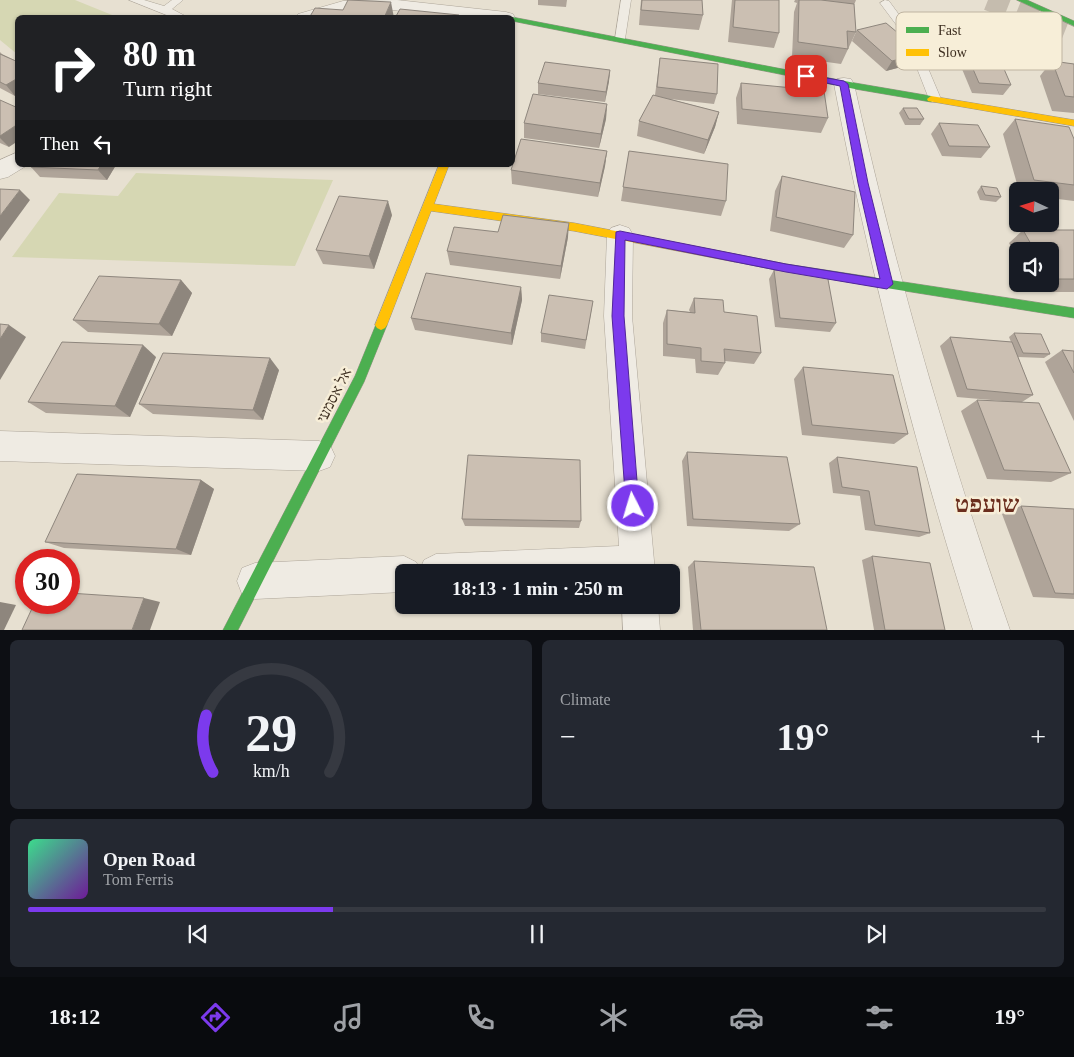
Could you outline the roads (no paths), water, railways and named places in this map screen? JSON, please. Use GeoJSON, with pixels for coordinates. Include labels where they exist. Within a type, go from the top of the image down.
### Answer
{"type":"FeatureCollection","features":[{"type":"Feature","properties":{"kind":"main road"},"geometry":{"type":"LineString","coordinates":[[1021,0],[1048,12]]}},
{"type":"Feature","properties":{"kind":"main road"},"geometry":{"type":"LineString","coordinates":[[1032,0],[1074,15]]}},
{"type":"Feature","properties":{"kind":"main road"},"geometry":{"type":"LineString","coordinates":[[515,18],[844,84],[1074,123]]}},
{"type":"Feature","properties":{"kind":"main road"},"geometry":{"type":"LineString","coordinates":[[1062,19],[1074,24]]}},
{"type":"Feature","properties":{"kind":"main road","name":"אל אסמעי"},"geometry":{"type":"LineString","coordinates":[[230,630],[360,378],[443,167]]}},
{"type":"Feature","properties":{"kind":"main road"},"geometry":{"type":"LineString","coordinates":[[428,207],[620,235],[786,268],[1074,314]]}},
{"type":"Feature","properties":{"kind":"street"},"geometry":{"type":"LineString","coordinates":[[314,15],[363,2],[496,15]]}},
{"type":"Feature","properties":{"kind":"street"},"geometry":{"type":"LineString","coordinates":[[844,84],[863,183],[887,284],[906,354],[992,630]]}},
{"type":"Feature","properties":{"kind":"street"},"geometry":{"type":"LineString","coordinates":[[0,171],[15,162]]}},
{"type":"Feature","properties":{"kind":"street"},"geometry":{"type":"LineString","coordinates":[[620,235],[618,316],[637,564]]}},
{"type":"Feature","properties":{"kind":"street"},"geometry":{"type":"LineString","coordinates":[[0,446],[319,456]]}},
{"type":"Feature","properties":{"kind":"street"},"geometry":{"type":"LineString","coordinates":[[255,581],[395,574]]}},
{"type":"Feature","properties":{"kind":"street"},"geometry":{"type":"LineString","coordinates":[[641,614],[642,630]]}},
{"type":"Feature","properties":{"kind":"lane"},"geometry":{"type":"LineString","coordinates":[[134,0],[177,15]]}},
{"type":"Feature","properties":{"kind":"lane"},"geometry":{"type":"LineString","coordinates":[[165,10],[178,0]]}},
{"type":"Feature","properties":{"kind":"lane"},"geometry":{"type":"LineString","coordinates":[[620,39],[626,0]]}},
{"type":"Feature","properties":{"kind":"lane"},"geometry":{"type":"LineString","coordinates":[[885,3],[896,18]]}},
{"type":"Feature","properties":{"kind":"lane"},"geometry":{"type":"LineString","coordinates":[[923,70],[935,99]]}},
{"type":"Feature","properties":{"kind":"tunnel"},"geometry":{"type":"LineString","coordinates":[[988,0],[1018,12]]}},
{"type":"Feature","properties":{"kind":"tunnel"},"geometry":{"type":"LineString","coordinates":[[1062,29],[1074,34]]}},
{"type":"Feature","properties":{"kind":"district","name":"שועפט"},"geometry":{"type":"Point","coordinates":[987,504]}}]}
